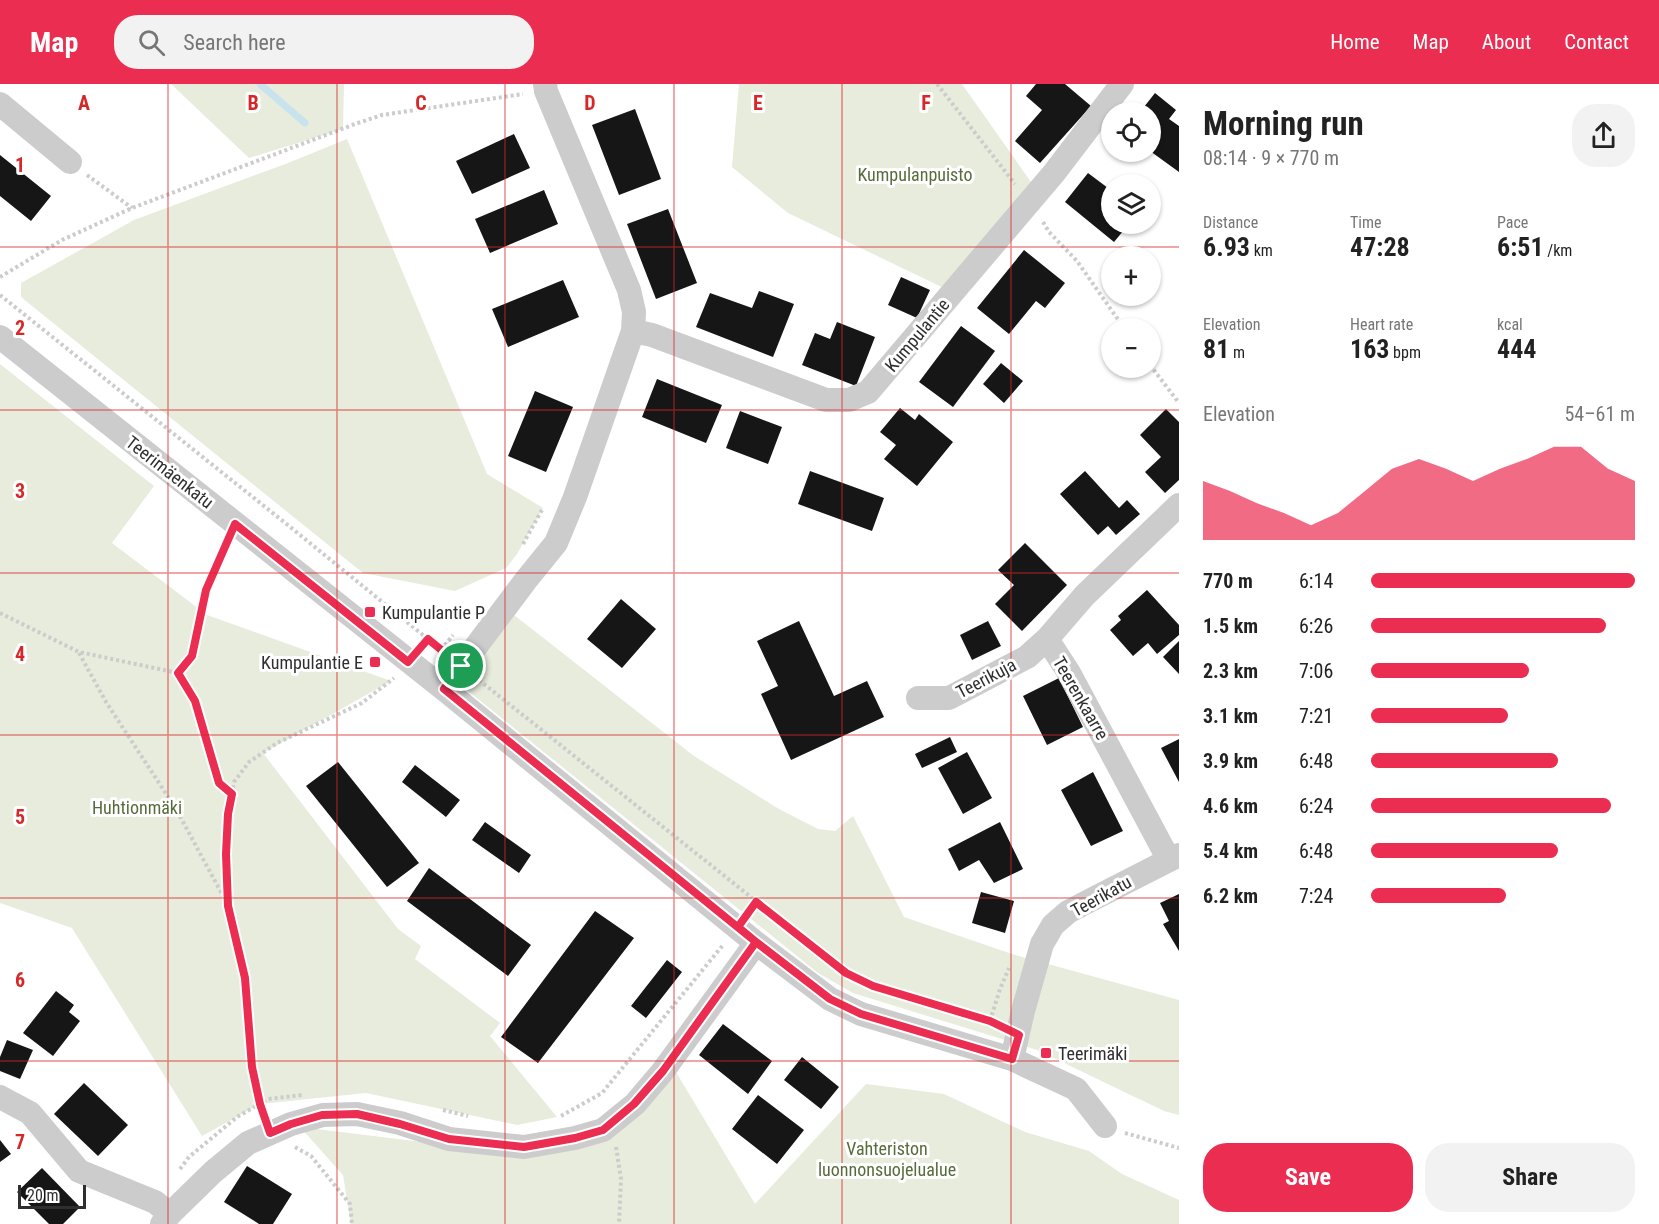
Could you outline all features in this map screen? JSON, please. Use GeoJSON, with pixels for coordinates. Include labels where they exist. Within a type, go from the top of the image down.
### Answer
{"type":"FeatureCollection","features":[{"type":"Feature","properties":{"kind":"street"},"geometry":{"type":"LineString","coordinates":[[444,689],[556,543],[575,497],[633,330],[634,312],[629,290],[545,84]]}},
{"type":"Feature","properties":{"kind":"street","name":"Kumpulantie"},"geometry":{"type":"LineString","coordinates":[[633,330],[826,400],[849,400],[868,392],[1054,173],[1122,84]]}},
{"type":"Feature","properties":{"kind":"street"},"geometry":{"type":"LineString","coordinates":[[0,104],[70,162]]}},
{"type":"Feature","properties":{"kind":"street","name":"Teerimäenkatu"},"geometry":{"type":"LineString","coordinates":[[0,337],[830,999],[861,1014],[1012,1059],[1076,1089],[1105,1126]]}},
{"type":"Feature","properties":{"kind":"street","name":"Teerenkaarre"},"geometry":{"type":"LineString","coordinates":[[1174,857],[1069,673],[1047,639],[1085,595],[1179,505]]}},
{"type":"Feature","properties":{"kind":"street","name":"Teerikuja"},"geometry":{"type":"LineString","coordinates":[[918,698],[949,698],[1027,657],[1047,639]]}},
{"type":"Feature","properties":{"kind":"street","name":"Teerikatu"},"geometry":{"type":"LineString","coordinates":[[1012,1059],[1042,944],[1053,925],[1068,912],[1174,857]]}},
{"type":"Feature","properties":{"kind":"street"},"geometry":{"type":"LineString","coordinates":[[0,1097],[30,1113],[79,1171],[162,1213],[248,1143],[291,1124],[322,1115],[357,1114],[449,1139],[524,1147],[575,1138],[603,1130],[634,1104],[663,1071],[756,942]]}},
{"type":"Feature","properties":{"kind":"path"},"geometry":{"type":"LineString","coordinates":[[0,277],[62,240],[132,208],[382,115],[524,94],[524,84]]}},
{"type":"Feature","properties":{"kind":"path"},"geometry":{"type":"LineString","coordinates":[[70,162],[132,208]]}},
{"type":"Feature","properties":{"kind":"path"},"geometry":{"type":"LineString","coordinates":[[0,295],[846,973],[873,986],[990,1021],[1019,1035]]}},
{"type":"Feature","properties":{"kind":"path"},"geometry":{"type":"LineString","coordinates":[[1160,378],[1179,403]]}},
{"type":"Feature","properties":{"kind":"path"},"geometry":{"type":"LineString","coordinates":[[523,544],[547,500]]}},
{"type":"Feature","properties":{"kind":"path"},"geometry":{"type":"LineString","coordinates":[[178,673],[192,656],[206,590],[235,524]]}},
{"type":"Feature","properties":{"kind":"path"},"geometry":{"type":"LineString","coordinates":[[0,613],[79,652],[178,673],[195,701],[219,783],[232,794]]}},
{"type":"Feature","properties":{"kind":"path"},"geometry":{"type":"LineString","coordinates":[[441,650],[455,632]]}},
{"type":"Feature","properties":{"kind":"path"},"geometry":{"type":"LineString","coordinates":[[352,1224],[350,1204],[311,1156],[270,1133],[260,1104],[252,1067],[245,978],[228,906],[226,854],[228,814],[234,783],[249,762],[278,743],[362,703],[392,681],[428,639]]}},
{"type":"Feature","properties":{"kind":"path"},"geometry":{"type":"LineString","coordinates":[[79,652],[106,702],[176,809],[228,906]]}},
{"type":"Feature","properties":{"kind":"path"},"geometry":{"type":"LineString","coordinates":[[556,1117],[602,1093],[756,902]]}},
{"type":"Feature","properties":{"kind":"path"},"geometry":{"type":"LineString","coordinates":[[162,1213],[189,1156],[237,1117],[268,1099],[308,1095]]}},
{"type":"Feature","properties":{"kind":"path"},"geometry":{"type":"LineString","coordinates":[[432,1108],[475,1117]]}},
{"type":"Feature","properties":{"kind":"path"},"geometry":{"type":"LineString","coordinates":[[610,1124],[621,1179],[619,1224]]}},
{"type":"Feature","properties":{"kind":"path"},"geometry":{"type":"LineString","coordinates":[[1105,1126],[1132,1136],[1179,1148]]}},
{"type":"Feature","properties":{"kind":"green space"},"geometry":{"type":"Polygon","coordinates":[[[171,84],[344,84],[343,129],[249,158],[171,84]]]}},
{"type":"Feature","properties":{"kind":"green space","name":"Kumpulanpuisto"},"geometry":{"type":"Polygon","coordinates":[[[739,84],[962,84],[1038,192],[952,292],[788,213],[732,167],[739,84]]]}},
{"type":"Feature","properties":{"kind":"green space"},"geometry":{"type":"Polygon","coordinates":[[[347,139],[487,474],[543,508],[517,554],[506,568],[455,591],[363,573],[21,297],[21,283],[134,220],[347,139]]]}},
{"type":"Feature","properties":{"kind":"green space","name":"Huhtionmäki"},"geometry":{"type":"Polygon","coordinates":[[[0,364],[154,486],[112,543],[207,615],[391,681],[263,753],[398,929],[421,946],[415,959],[500,1023],[490,1036],[557,1117],[517,1125],[366,1093],[260,1104],[202,1136],[72,928],[0,903],[0,364]]]}},
{"type":"Feature","properties":{"kind":"green space"},"geometry":{"type":"Polygon","coordinates":[[[505,608],[694,756],[779,809],[818,829],[835,831],[853,816],[904,917],[1015,955],[1179,1000],[1179,1115],[1164,1111],[1037,1050],[853,993],[818,973],[452,678],[505,608]]]}},
{"type":"Feature","properties":{"kind":"green space","name":"Vahteriston luonnonsuojelualue"},"geometry":{"type":"Polygon","coordinates":[[[673,1067],[755,1204],[866,1084],[944,1094],[1025,1132],[1089,1151],[1122,1174],[1179,1200],[1179,1224],[351,1224],[343,1175],[300,1127],[447,1145],[572,1144],[673,1067]]]}},
{"type":"Feature","properties":{"kind":"building"},"geometry":{"type":"Polygon","coordinates":[[[1036,84],[1065,84],[1091,106],[1040,163],[1015,141],[1042,110],[1026,96],[1036,84]]]}},
{"type":"Feature","properties":{"kind":"building"},"geometry":{"type":"Polygon","coordinates":[[[1155,93],[1176,110],[1169,119],[1179,126],[1179,172],[1161,159],[1161,102],[1148,102],[1155,93]]]}},
{"type":"Feature","properties":{"kind":"building"},"geometry":{"type":"Polygon","coordinates":[[[635,109],[661,179],[619,195],[592,125],[635,109]]]}},
{"type":"Feature","properties":{"kind":"building"},"geometry":{"type":"Polygon","coordinates":[[[514,134],[530,168],[472,194],[456,161],[514,134]]]}},
{"type":"Feature","properties":{"kind":"building"},"geometry":{"type":"Polygon","coordinates":[[[0,155],[51,196],[31,221],[0,196],[0,155]]]}},
{"type":"Feature","properties":{"kind":"building"},"geometry":{"type":"Polygon","coordinates":[[[1088,173],[1101,183],[1101,231],[1065,202],[1088,173]]]}},
{"type":"Feature","properties":{"kind":"building"},"geometry":{"type":"Polygon","coordinates":[[[544,190],[558,224],[490,253],[475,219],[544,190]]]}},
{"type":"Feature","properties":{"kind":"building"},"geometry":{"type":"Polygon","coordinates":[[[668,209],[697,283],[656,299],[627,224],[668,209]]]}},
{"type":"Feature","properties":{"kind":"building"},"geometry":{"type":"Polygon","coordinates":[[[1104,234],[1121,234],[1114,242],[1104,234]]]}},
{"type":"Feature","properties":{"kind":"building"},"geometry":{"type":"Polygon","coordinates":[[[1024,250],[1065,283],[1045,308],[1036,301],[1009,334],[977,308],[1024,250]]]}},
{"type":"Feature","properties":{"kind":"building"},"geometry":{"type":"Polygon","coordinates":[[[901,277],[930,290],[917,318],[888,305],[901,277]]]}},
{"type":"Feature","properties":{"kind":"building"},"geometry":{"type":"Polygon","coordinates":[[[563,280],[579,317],[508,347],[492,309],[563,280]]]}},
{"type":"Feature","properties":{"kind":"building"},"geometry":{"type":"Polygon","coordinates":[[[759,291],[794,304],[773,357],[696,327],[710,293],[752,308],[759,291]]]}},
{"type":"Feature","properties":{"kind":"building"},"geometry":{"type":"Polygon","coordinates":[[[837,322],[875,337],[856,386],[802,365],[815,333],[830,339],[837,322]]]}},
{"type":"Feature","properties":{"kind":"building"},"geometry":{"type":"Polygon","coordinates":[[[961,326],[995,351],[953,407],[919,382],[961,326]]]}},
{"type":"Feature","properties":{"kind":"building"},"geometry":{"type":"Polygon","coordinates":[[[1001,363],[1023,381],[1004,403],[983,384],[1001,363]]]}},
{"type":"Feature","properties":{"kind":"building"},"geometry":{"type":"Polygon","coordinates":[[[657,379],[722,405],[706,443],[642,417],[657,379]]]}},
{"type":"Feature","properties":{"kind":"building"},"geometry":{"type":"Polygon","coordinates":[[[535,391],[573,407],[546,472],[508,456],[535,391]]]}},
{"type":"Feature","properties":{"kind":"building"},"geometry":{"type":"Polygon","coordinates":[[[900,408],[915,420],[919,414],[953,442],[917,486],[884,459],[896,445],[880,432],[900,408]]]}},
{"type":"Feature","properties":{"kind":"building"},"geometry":{"type":"Polygon","coordinates":[[[1166,409],[1179,422],[1179,480],[1165,493],[1145,472],[1161,457],[1140,435],[1166,409]]]}},
{"type":"Feature","properties":{"kind":"building"},"geometry":{"type":"Polygon","coordinates":[[[740,411],[782,427],[768,464],[726,448],[740,411]]]}},
{"type":"Feature","properties":{"kind":"building"},"geometry":{"type":"Polygon","coordinates":[[[810,471],[884,498],[872,531],[798,504],[810,471]]]}},
{"type":"Feature","properties":{"kind":"building"},"geometry":{"type":"Polygon","coordinates":[[[1085,471],[1119,508],[1127,500],[1140,514],[1116,535],[1108,526],[1098,535],[1060,494],[1085,471]]]}},
{"type":"Feature","properties":{"kind":"building"},"geometry":{"type":"Polygon","coordinates":[[[1025,543],[1067,585],[1022,631],[995,604],[1014,585],[998,570],[1025,543]]]}},
{"type":"Feature","properties":{"kind":"building"},"geometry":{"type":"Polygon","coordinates":[[[1147,590],[1179,625],[1179,635],[1157,654],[1148,643],[1133,656],[1110,630],[1121,620],[1118,616],[1147,590]]]}},
{"type":"Feature","properties":{"kind":"building"},"geometry":{"type":"Polygon","coordinates":[[[621,599],[656,629],[622,668],[587,639],[621,599]]]}},
{"type":"Feature","properties":{"kind":"building"},"geometry":{"type":"Polygon","coordinates":[[[799,621],[834,696],[867,681],[884,717],[791,760],[761,694],[778,686],[757,641],[799,621]]]}},
{"type":"Feature","properties":{"kind":"building"},"geometry":{"type":"Polygon","coordinates":[[[988,621],[1001,646],[972,660],[960,635],[988,621]]]}},
{"type":"Feature","properties":{"kind":"building"},"geometry":{"type":"Polygon","coordinates":[[[1179,641],[1179,674],[1163,657],[1179,641]]]}},
{"type":"Feature","properties":{"kind":"building"},"geometry":{"type":"Polygon","coordinates":[[[1059,678],[1083,727],[1047,745],[1023,696],[1059,678]]]}},
{"type":"Feature","properties":{"kind":"building"},"geometry":{"type":"Polygon","coordinates":[[[950,737],[957,752],[922,768],[915,754],[950,737]]]}},
{"type":"Feature","properties":{"kind":"building"},"geometry":{"type":"Polygon","coordinates":[[[1179,739],[1179,782],[1161,748],[1179,739]]]}},
{"type":"Feature","properties":{"kind":"building"},"geometry":{"type":"Polygon","coordinates":[[[967,752],[992,798],[963,814],[938,768],[967,752]]]}},
{"type":"Feature","properties":{"kind":"building"},"geometry":{"type":"Polygon","coordinates":[[[338,762],[419,863],[387,887],[306,786],[338,762]]]}},
{"type":"Feature","properties":{"kind":"building"},"geometry":{"type":"Polygon","coordinates":[[[415,765],[460,800],[446,817],[402,782],[415,765]]]}},
{"type":"Feature","properties":{"kind":"building"},"geometry":{"type":"Polygon","coordinates":[[[1093,772],[1123,831],[1091,846],[1061,790],[1093,772]]]}},
{"type":"Feature","properties":{"kind":"building"},"geometry":{"type":"Polygon","coordinates":[[[485,822],[531,855],[519,873],[472,840],[485,822]]]}},
{"type":"Feature","properties":{"kind":"building"},"geometry":{"type":"Polygon","coordinates":[[[1000,822],[1023,869],[994,883],[979,860],[959,871],[948,849],[1000,822]]]}},
{"type":"Feature","properties":{"kind":"building"},"geometry":{"type":"Polygon","coordinates":[[[429,868],[531,945],[508,976],[407,901],[429,868]]]}},
{"type":"Feature","properties":{"kind":"building"},"geometry":{"type":"Polygon","coordinates":[[[981,892],[1014,901],[1005,933],[972,923],[981,892]]]}},
{"type":"Feature","properties":{"kind":"building"},"geometry":{"type":"Polygon","coordinates":[[[1179,894],[1179,951],[1163,924],[1169,921],[1160,903],[1179,894]]]}},
{"type":"Feature","properties":{"kind":"building"},"geometry":{"type":"Polygon","coordinates":[[[595,911],[634,938],[538,1063],[501,1037],[595,911]]]}},
{"type":"Feature","properties":{"kind":"building"},"geometry":{"type":"Polygon","coordinates":[[[667,960],[682,972],[646,1018],[631,1006],[667,960]]]}},
{"type":"Feature","properties":{"kind":"building"},"geometry":{"type":"Polygon","coordinates":[[[56,991],[74,1005],[69,1012],[80,1021],[53,1056],[23,1033],[56,991]]]}},
{"type":"Feature","properties":{"kind":"building"},"geometry":{"type":"Polygon","coordinates":[[[723,1024],[772,1061],[748,1094],[699,1055],[723,1024]]]}},
{"type":"Feature","properties":{"kind":"building"},"geometry":{"type":"Polygon","coordinates":[[[7,1040],[33,1050],[20,1079],[0,1071],[0,1057],[7,1040]]]}},
{"type":"Feature","properties":{"kind":"building"},"geometry":{"type":"Polygon","coordinates":[[[802,1057],[839,1087],[821,1109],[784,1080],[802,1057]]]}},
{"type":"Feature","properties":{"kind":"building"},"geometry":{"type":"Polygon","coordinates":[[[84,1083],[128,1125],[98,1156],[54,1114],[84,1083]]]}},
{"type":"Feature","properties":{"kind":"building"},"geometry":{"type":"Polygon","coordinates":[[[758,1095],[804,1130],[777,1164],[732,1129],[758,1095]]]}},
{"type":"Feature","properties":{"kind":"building"},"geometry":{"type":"Polygon","coordinates":[[[0,1140],[11,1154],[0,1162],[0,1140]]]}},
{"type":"Feature","properties":{"kind":"building"},"geometry":{"type":"Polygon","coordinates":[[[247,1166],[292,1194],[273,1224],[259,1224],[224,1202],[247,1166]]]}},
{"type":"Feature","properties":{"kind":"building"},"geometry":{"type":"Polygon","coordinates":[[[42,1168],[80,1207],[63,1224],[49,1224],[17,1192],[42,1168]]]}},
{"type":"Feature","properties":{"kind":"waterway"},"geometry":{"type":"LineString","coordinates":[[260,84],[305,123]]}},
{"type":"Feature","properties":{"kind":"place","name":"Kumpulantie P"},"geometry":{"type":"Point","coordinates":[370,612]}},
{"type":"Feature","properties":{"kind":"place","name":"Kumpulantie E"},"geometry":{"type":"Point","coordinates":[375,662]}},
{"type":"Feature","properties":{"kind":"place","name":"Teerimäki"},"geometry":{"type":"Point","coordinates":[1046,1053]}},
{"type":"Feature","properties":{"kind":"route"},"geometry":{"type":"LineString","coordinates":[[461,666],[428,639],[408,662],[235,524],[206,590],[192,656],[178,673],[195,701],[219,783],[232,794],[228,814],[226,854],[228,906],[245,978],[252,1067],[260,1104],[270,1133],[322,1115],[357,1114],[449,1139],[524,1147],[575,1138],[603,1130],[634,1104],[663,1071],[756,942],[738,927],[756,902],[846,973],[873,986],[990,1021],[1019,1035],[1012,1059],[861,1014],[830,999],[756,942],[444,689],[461,666]]}}]}
